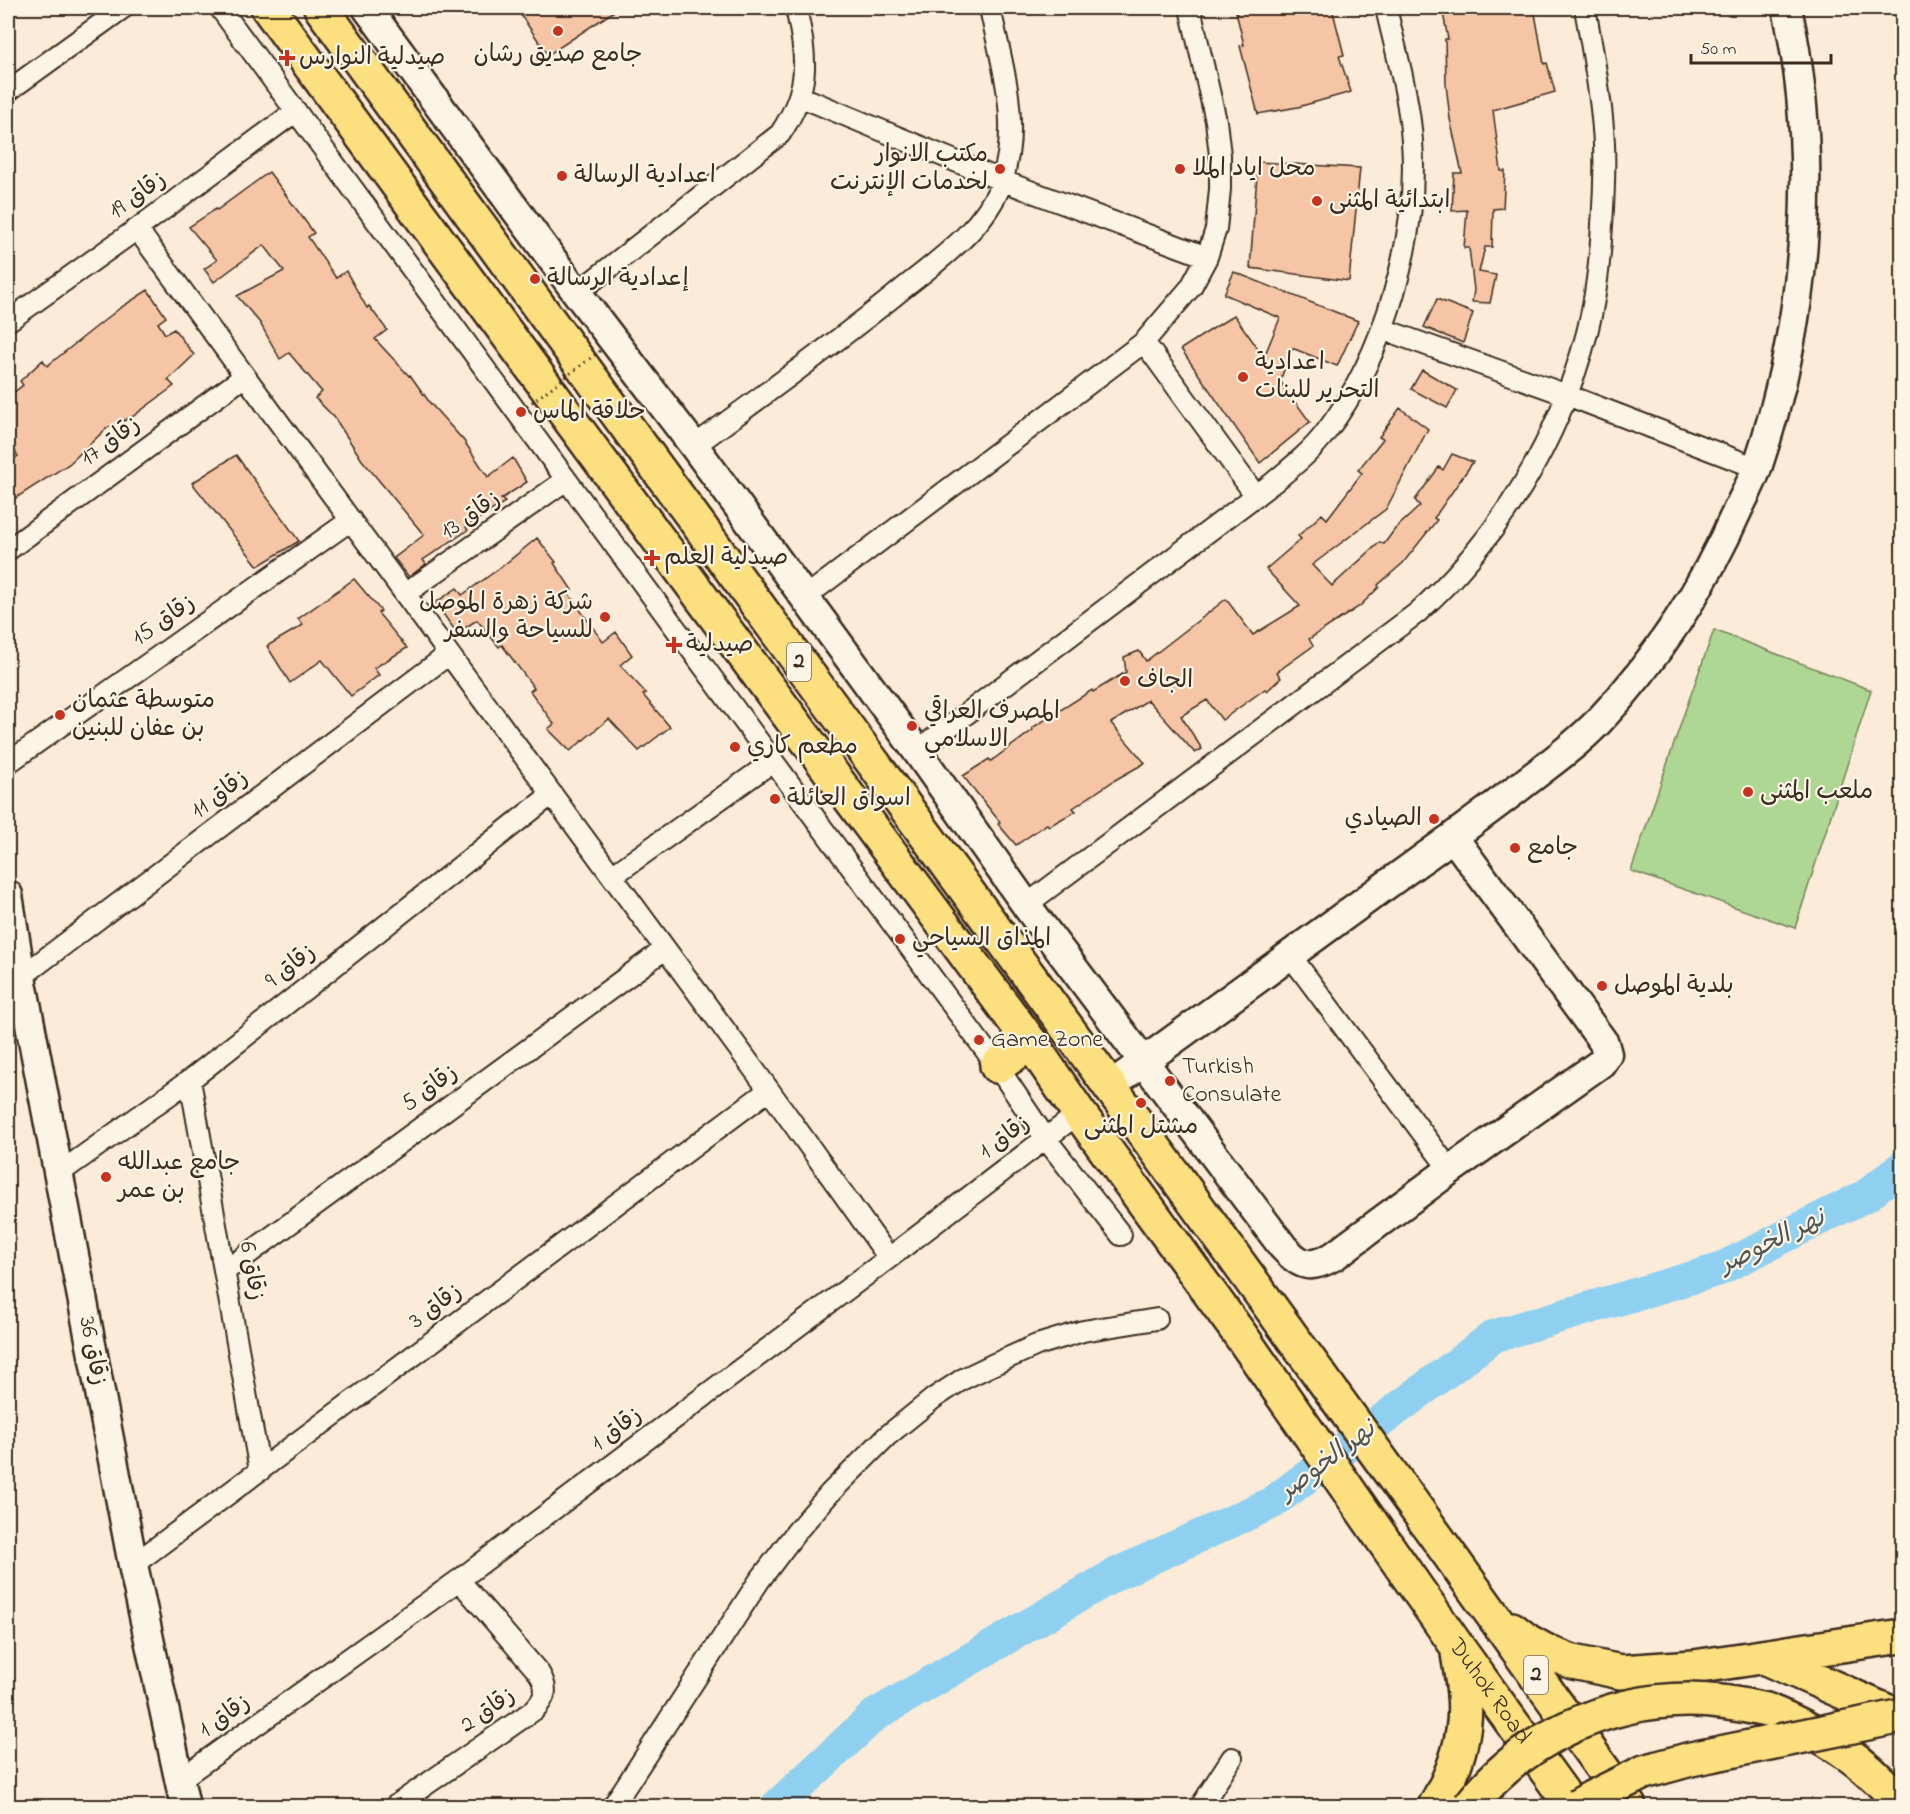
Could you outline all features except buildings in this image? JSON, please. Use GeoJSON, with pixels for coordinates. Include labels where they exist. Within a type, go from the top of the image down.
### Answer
{"type":"FeatureCollection","features":[{"type":"Feature","properties":{"kind":"highway","name":"2"},"geometry":{"type":"LineString","coordinates":[[268,8],[1031,1043],[1079,1113]]}},
{"type":"Feature","properties":{"kind":"highway","name":"2"},"geometry":{"type":"LineString","coordinates":[[321,8],[1110,1086]]}},
{"type":"Feature","properties":{"kind":"highway"},"geometry":{"type":"LineString","coordinates":[[997,1066],[1031,1043]]}},
{"type":"Feature","properties":{"kind":"highway","name":"Duhok Road"},"geometry":{"type":"LineString","coordinates":[[1110,1086],[1443,1544],[1629,1806]]}},
{"type":"Feature","properties":{"kind":"highway","name":"Duhok Road"},"geometry":{"type":"LineString","coordinates":[[1079,1113],[1244,1340],[1456,1646],[1572,1806]]}},
{"type":"Feature","properties":{"kind":"highway"},"geometry":{"type":"LineString","coordinates":[[1493,1614],[1529,1642],[1549,1653],[1573,1662],[1621,1672],[1694,1666],[1902,1636]]}},
{"type":"Feature","properties":{"kind":"highway"},"geometry":{"type":"LineString","coordinates":[[1435,1806],[1445,1790],[1461,1744],[1464,1696],[1456,1646]]}},
{"type":"Feature","properties":{"kind":"highway"},"geometry":{"type":"LineString","coordinates":[[1763,1657],[1902,1717]]}},
{"type":"Feature","properties":{"kind":"highway"},"geometry":{"type":"LineString","coordinates":[[1470,1806],[1507,1767],[1538,1744],[1573,1725],[1610,1711],[1648,1703],[1688,1700],[1727,1702],[1766,1710],[1802,1725],[1836,1744],[1867,1768],[1902,1806]]}},
{"type":"Feature","properties":{"kind":"highway"},"geometry":{"type":"LineString","coordinates":[[1578,1806],[1644,1772],[1691,1760],[1902,1717]]}},
{"type":"Feature","properties":{"kind":"highway"},"geometry":{"type":"LineString","coordinates":[[1543,1806],[1545,1769]]}},
{"type":"Feature","properties":{"kind":"street"},"geometry":{"type":"LineString","coordinates":[[8,91],[123,8]]}},
{"type":"Feature","properties":{"kind":"street"},"geometry":{"type":"LineString","coordinates":[[220,8],[997,1066],[1046,1139],[1121,1235]]}},
{"type":"Feature","properties":{"kind":"street"},"geometry":{"type":"LineString","coordinates":[[367,8],[577,293],[694,446],[917,751],[1026,905],[1143,1062],[1283,1247],[1294,1259],[1306,1265],[1320,1264],[1334,1256],[1601,1063],[1607,1054],[1604,1043],[1453,837]]}},
{"type":"Feature","properties":{"kind":"street"},"geometry":{"type":"LineString","coordinates":[[577,293],[780,134],[792,116],[804,78],[805,56],[796,8]]}},
{"type":"Feature","properties":{"kind":"street"},"geometry":{"type":"LineString","coordinates":[[694,446],[863,321],[956,246],[991,205],[1003,181],[1011,137],[1010,104],[990,8]]}},
{"type":"Feature","properties":{"kind":"street"},"geometry":{"type":"LineString","coordinates":[[804,598],[1144,342],[1191,287],[1207,257],[1216,229],[1221,189],[1216,121],[1190,8]]}},
{"type":"Feature","properties":{"kind":"street"},"geometry":{"type":"LineString","coordinates":[[917,751],[1275,483],[1326,433],[1349,398],[1369,361],[1382,329],[1409,230],[1413,184],[1412,142],[1406,96],[1386,8]]}},
{"type":"Feature","properties":{"kind":"street"},"geometry":{"type":"LineString","coordinates":[[1026,905],[1417,613],[1469,562],[1508,510],[1541,454],[1567,395],[1587,332],[1599,268],[1604,202],[1604,132],[1598,79],[1585,8]]}},
{"type":"Feature","properties":{"kind":"street"},"geometry":{"type":"LineString","coordinates":[[1110,1086],[1453,837],[1555,760],[1597,723],[1643,668],[1682,614],[1724,542],[1757,468],[1778,398],[1794,319],[1804,232],[1805,140],[1800,81],[1787,8]]}},
{"type":"Feature","properties":{"kind":"street"},"geometry":{"type":"LineString","coordinates":[[799,96],[1003,181],[1207,257]]}},
{"type":"Feature","properties":{"kind":"street","name":"زقاق 19"},"geometry":{"type":"LineString","coordinates":[[8,321],[296,111]]}},
{"type":"Feature","properties":{"kind":"street"},"geometry":{"type":"LineString","coordinates":[[137,229],[769,1090],[889,1258]]}},
{"type":"Feature","properties":{"kind":"street"},"geometry":{"type":"LineString","coordinates":[[1382,329],[1567,395],[1757,468]]}},
{"type":"Feature","properties":{"kind":"street"},"geometry":{"type":"LineString","coordinates":[[1144,342],[1256,496]]}},
{"type":"Feature","properties":{"kind":"street","name":"زقاق 17"},"geometry":{"type":"LineString","coordinates":[[8,550],[245,376]]}},
{"type":"Feature","properties":{"kind":"street","name":"زقاق 13"},"geometry":{"type":"LineString","coordinates":[[405,594],[566,480]]}},
{"type":"Feature","properties":{"kind":"street","name":"زقاق 15"},"geometry":{"type":"LineString","coordinates":[[8,763],[351,520]]}},
{"type":"Feature","properties":{"kind":"street","name":"زقاق 11"},"geometry":{"type":"LineString","coordinates":[[21,977],[449,654]]}},
{"type":"Feature","properties":{"kind":"street"},"geometry":{"type":"LineString","coordinates":[[612,876],[772,762]]}},
{"type":"Feature","properties":{"kind":"street","name":"زقاق 9"},"geometry":{"type":"LineString","coordinates":[[58,1174],[190,1080],[552,794]]}},
{"type":"Feature","properties":{"kind":"street","name":"زقاق 36"},"geometry":{"type":"LineString","coordinates":[[8,895],[21,977],[133,1565],[182,1793]]}},
{"type":"Feature","properties":{"kind":"street","name":"زقاق 5"},"geometry":{"type":"LineString","coordinates":[[225,1271],[665,949]]}},
{"type":"Feature","properties":{"kind":"street"},"geometry":{"type":"LineString","coordinates":[[1290,955],[1450,1170]]}},
{"type":"Feature","properties":{"kind":"street","name":"زقاق 6"},"geometry":{"type":"LineString","coordinates":[[190,1080],[260,1471]]}},
{"type":"Feature","properties":{"kind":"street","name":"زقاق 3"},"geometry":{"type":"LineString","coordinates":[[133,1565],[769,1090]]}},
{"type":"Feature","properties":{"kind":"street","name":"زقاق 1"},"geometry":{"type":"LineString","coordinates":[[182,1793],[459,1580],[1079,1113]]}},
{"type":"Feature","properties":{"kind":"street"},"geometry":{"type":"LineString","coordinates":[[613,1806],[759,1581],[797,1531],[830,1493],[887,1436],[934,1398],[963,1379],[1038,1345],[1083,1331],[1158,1319]]}},
{"type":"Feature","properties":{"kind":"street","name":"زقاق 2"},"geometry":{"type":"LineString","coordinates":[[395,1806],[534,1710],[542,1702],[545,1692],[544,1682],[539,1672],[459,1580]]}},
{"type":"Feature","properties":{"kind":"street"},"geometry":{"type":"LineString","coordinates":[[1201,1806],[1232,1758]]}},
{"type":"Feature","properties":{"kind":"path"},"geometry":{"type":"LineString","coordinates":[[527,406],[600,351]]}},
{"type":"Feature","properties":{"kind":"green space","name":"ملعب المثنى"},"geometry":{"type":"Polygon","coordinates":[[[1714,630],[1871,690],[1795,928],[1631,871],[1714,630]]]}},
{"type":"Feature","properties":{"kind":"waterway","name":"نهر الخوصر"},"geometry":{"type":"LineString","coordinates":[[777,1806],[875,1715],[1116,1574],[1272,1503],[1494,1336],[1718,1270],[1867,1195],[1902,1167]]}},
{"type":"Feature","properties":{"kind":"place","name":"جامع صديق رشان"},"geometry":{"type":"Point","coordinates":[558,31]}},
{"type":"Feature","properties":{"kind":"place","name":"صيدلية النوارس"},"geometry":{"type":"Point","coordinates":[287,58]}},
{"type":"Feature","properties":{"kind":"place","name":"مكتب الانوار لخدمات الإنترنت"},"geometry":{"type":"Point","coordinates":[1000,169]}},
{"type":"Feature","properties":{"kind":"place","name":"محل اياد الملا"},"geometry":{"type":"Point","coordinates":[1180,169]}},
{"type":"Feature","properties":{"kind":"place","name":"اعدادية الرسالة"},"geometry":{"type":"Point","coordinates":[562,176]}},
{"type":"Feature","properties":{"kind":"place","name":"ابتدائية المثنى"},"geometry":{"type":"Point","coordinates":[1317,201]}},
{"type":"Feature","properties":{"kind":"place","name":"إعدادية الرسالة"},"geometry":{"type":"Point","coordinates":[535,279]}},
{"type":"Feature","properties":{"kind":"place","name":"اعدادية التحرير للبنات"},"geometry":{"type":"Point","coordinates":[1243,377]}},
{"type":"Feature","properties":{"kind":"place","name":"حلاقة الماس"},"geometry":{"type":"Point","coordinates":[521,412]}},
{"type":"Feature","properties":{"kind":"place","name":"صيدلية العلم"},"geometry":{"type":"Point","coordinates":[652,558]}},
{"type":"Feature","properties":{"kind":"place","name":"شركة زهرة الموصل للسياحة والسفر"},"geometry":{"type":"Point","coordinates":[605,617]}},
{"type":"Feature","properties":{"kind":"place","name":"صيدلية"},"geometry":{"type":"Point","coordinates":[674,645]}},
{"type":"Feature","properties":{"kind":"place","name":"الجاف"},"geometry":{"type":"Point","coordinates":[1125,681]}},
{"type":"Feature","properties":{"kind":"place","name":"متوسطة عثمان بن عفان للبنين"},"geometry":{"type":"Point","coordinates":[60,715]}},
{"type":"Feature","properties":{"kind":"place","name":"المصرف العراقي الاسلامي"},"geometry":{"type":"Point","coordinates":[912,726]}},
{"type":"Feature","properties":{"kind":"place","name":"مطعم كاري"},"geometry":{"type":"Point","coordinates":[735,747]}},
{"type":"Feature","properties":{"kind":"place","name":"ملعب المثنى"},"geometry":{"type":"Point","coordinates":[1748,792]}},
{"type":"Feature","properties":{"kind":"place","name":"اسواق العائلة"},"geometry":{"type":"Point","coordinates":[775,799]}},
{"type":"Feature","properties":{"kind":"place","name":"الصيادي"},"geometry":{"type":"Point","coordinates":[1434,819]}},
{"type":"Feature","properties":{"kind":"place","name":"جامع"},"geometry":{"type":"Point","coordinates":[1515,848]}},
{"type":"Feature","properties":{"kind":"place","name":"المذاق السياحي"},"geometry":{"type":"Point","coordinates":[900,939]}},
{"type":"Feature","properties":{"kind":"place","name":"بلدية الموصل"},"geometry":{"type":"Point","coordinates":[1602,986]}},
{"type":"Feature","properties":{"kind":"place","name":"Game Zone"},"geometry":{"type":"Point","coordinates":[979,1040]}},
{"type":"Feature","properties":{"kind":"place","name":"Turkish Consulate"},"geometry":{"type":"Point","coordinates":[1170,1081]}},
{"type":"Feature","properties":{"kind":"place","name":"مشتل المثنى"},"geometry":{"type":"Point","coordinates":[1141,1103]}},
{"type":"Feature","properties":{"kind":"place","name":"جامع عبدالله بن عمر"},"geometry":{"type":"Point","coordinates":[106,1177]}}]}
